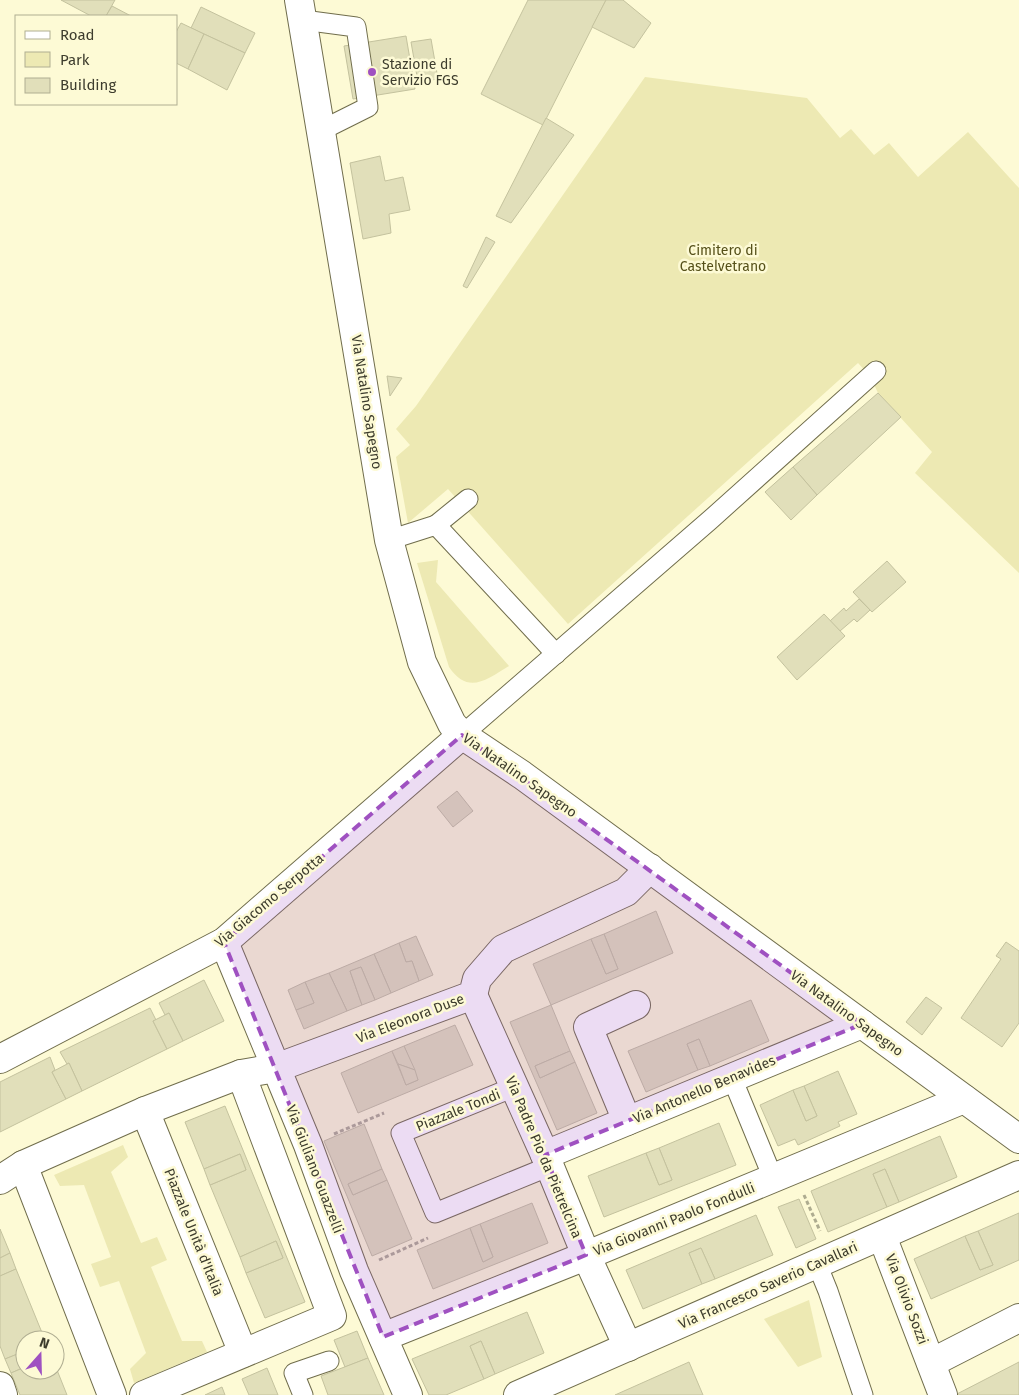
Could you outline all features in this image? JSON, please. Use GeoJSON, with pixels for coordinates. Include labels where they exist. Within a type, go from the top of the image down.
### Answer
{"type":"FeatureCollection","features":[{"type":"Feature","properties":{"kind":"street","name":"Via Natalino Sapegno"},"geometry":{"type":"LineString","coordinates":[[301,10],[390,540],[422,662],[452,724],[462,735],[522,775],[1019,1139]]}},
{"type":"Feature","properties":{"kind":"street","name":"Via Giacomo Serpotta"},"geometry":{"type":"LineString","coordinates":[[0,1059],[224,942],[462,735]]}},
{"type":"Feature","properties":{"kind":"street","name":"Via Eleonora Duse"},"geometry":{"type":"LineString","coordinates":[[276,1068],[473,995],[478,979],[503,949],[626,892],[650,868]]}},
{"type":"Feature","properties":{"kind":"street","name":"Via Giuliano Guazzelli"},"geometry":{"type":"LineString","coordinates":[[224,942],[308,1145],[354,1271],[408,1395]]}},
{"type":"Feature","properties":{"kind":"street","name":"Via Padre Pio da Pietrelcina"},"geometry":{"type":"LineString","coordinates":[[473,995],[548,1160],[586,1255],[628,1347]]}},
{"type":"Feature","properties":{"kind":"street"},"geometry":{"type":"LineString","coordinates":[[627,1121],[588,1027],[636,1005]]}},
{"type":"Feature","properties":{"kind":"street","name":"Via Antonello Benavides"},"geometry":{"type":"LineString","coordinates":[[548,1160],[627,1121],[862,1024]]}},
{"type":"Feature","properties":{"kind":"street"},"geometry":{"type":"LineString","coordinates":[[0,1180],[23,1165],[145,1111],[241,1074],[276,1068]]}},
{"type":"Feature","properties":{"kind":"street"},"geometry":{"type":"LineString","coordinates":[[144,1395],[332,1316],[241,1074]]}},
{"type":"Feature","properties":{"kind":"street","name":"Via Giovanni Paolo Fondulli"},"geometry":{"type":"LineString","coordinates":[[383,1337],[964,1099]]}},
{"type":"Feature","properties":{"kind":"street","name":"Piazzale Unità d'Italia"},"geometry":{"type":"LineString","coordinates":[[145,1111],[243,1353]]}},
{"type":"Feature","properties":{"kind":"street"},"geometry":{"type":"LineString","coordinates":[[23,1165],[112,1395]]}},
{"type":"Feature","properties":{"kind":"street","name":"Via Francesco Saverio Cavallari"},"geometry":{"type":"LineString","coordinates":[[518,1395],[1019,1175]]}},
{"type":"Feature","properties":{"kind":"street","name":"Via Olivio Sozzi"},"geometry":{"type":"LineString","coordinates":[[882,1236],[943,1395]]}},
{"type":"Feature","properties":{"kind":"street","name":"Via Olivio Sozzi"},"geometry":{"type":"LineString","coordinates":[[931,1363],[1019,1318]]}},
{"type":"Feature","properties":{"kind":"street"},"geometry":{"type":"LineString","coordinates":[[0,1386],[3,1395]]}},
{"type":"Feature","properties":{"kind":"lane"},"geometry":{"type":"LineString","coordinates":[[301,10],[356,27],[368,107],[322,130]]}},
{"type":"Feature","properties":{"kind":"lane"},"geometry":{"type":"LineString","coordinates":[[462,735],[710,520],[876,371]]}},
{"type":"Feature","properties":{"kind":"lane"},"geometry":{"type":"LineString","coordinates":[[390,540],[436,525],[468,499]]}},
{"type":"Feature","properties":{"kind":"lane"},"geometry":{"type":"LineString","coordinates":[[436,525],[556,654]]}},
{"type":"Feature","properties":{"kind":"lane"},"geometry":{"type":"LineString","coordinates":[[732,1078],[783,1174]]}},
{"type":"Feature","properties":{"kind":"lane","name":"Piazzale Tondi"},"geometry":{"type":"LineString","coordinates":[[435,1213],[402,1133],[514,1087]]}},
{"type":"Feature","properties":{"kind":"lane"},"geometry":{"type":"LineString","coordinates":[[435,1213],[548,1160]]}},
{"type":"Feature","properties":{"kind":"lane"},"geometry":{"type":"LineString","coordinates":[[824,1261],[828,1291],[863,1395]]}},
{"type":"Feature","properties":{"kind":"lane"},"geometry":{"type":"LineString","coordinates":[[303,1395],[294,1373],[329,1361]]}},
{"type":"Feature","properties":{"kind":"path"},"geometry":{"type":"LineString","coordinates":[[308,1145],[392,1110]]}},
{"type":"Feature","properties":{"kind":"path"},"geometry":{"type":"LineString","coordinates":[[783,1174],[824,1261]]}},
{"type":"Feature","properties":{"kind":"path"},"geometry":{"type":"LineString","coordinates":[[354,1271],[443,1231],[435,1213]]}},
{"type":"Feature","properties":{"kind":"highlighted area"},"geometry":{"type":"Polygon","coordinates":[[[462,735],[862,1024],[545,1155],[586,1255],[383,1337],[224,942],[462,735]]]}},
{"type":"Feature","properties":{"kind":"green space","name":"Cimitero di Castelvetrano"},"geometry":{"type":"Polygon","coordinates":[[[645,77],[807,98],[840,138],[851,129],[874,155],[889,143],[918,177],[968,132],[1019,188],[1019,573],[915,473],[932,452],[878,393],[870,376],[858,363],[568,624],[448,489],[408,523],[396,457],[410,445],[396,429],[416,406],[645,77]]]}},
{"type":"Feature","properties":{"kind":"green space"},"geometry":{"type":"Polygon","coordinates":[[[438,560],[436,582],[509,666],[485,680],[470,683],[463,681],[449,667],[417,563],[438,560]]]}},
{"type":"Feature","properties":{"kind":"green space"},"geometry":{"type":"Polygon","coordinates":[[[123,1145],[128,1157],[111,1172],[141,1243],[157,1237],[167,1260],[151,1267],[182,1341],[202,1341],[207,1352],[134,1383],[130,1369],[146,1353],[119,1281],[100,1287],[91,1264],[111,1257],[84,1185],[60,1186],[54,1175],[123,1145]]]}},
{"type":"Feature","properties":{"kind":"green space"},"geometry":{"type":"Polygon","coordinates":[[[809,1300],[822,1357],[798,1367],[764,1319],[809,1300]]]}},
{"type":"Feature","properties":{"kind":"building"},"geometry":{"type":"Polygon","coordinates":[[[61,0],[115,0],[107,15],[89,15],[61,0]]]}},
{"type":"Feature","properties":{"kind":"building"},"geometry":{"type":"Polygon","coordinates":[[[528,0],[606,0],[543,125],[481,94],[528,0]]]}},
{"type":"Feature","properties":{"kind":"building"},"geometry":{"type":"Polygon","coordinates":[[[606,0],[623,0],[651,23],[634,48],[592,27],[606,0]]]}},
{"type":"Feature","properties":{"kind":"building"},"geometry":{"type":"Polygon","coordinates":[[[112,6],[129,15],[107,15],[112,6]]]}},
{"type":"Feature","properties":{"kind":"building"},"geometry":{"type":"Polygon","coordinates":[[[201,7],[255,33],[245,53],[191,28],[201,7]]]}},
{"type":"Feature","properties":{"kind":"building"},"geometry":{"type":"Polygon","coordinates":[[[181,23],[204,34],[188,69],[178,64],[178,28],[181,23]]]}},
{"type":"Feature","properties":{"kind":"building"},"geometry":{"type":"Polygon","coordinates":[[[204,34],[245,53],[227,90],[188,69],[204,34]]]}},
{"type":"Feature","properties":{"kind":"building"},"geometry":{"type":"Polygon","coordinates":[[[406,36],[415,89],[353,99],[344,46],[406,36]]]}},
{"type":"Feature","properties":{"kind":"building"},"geometry":{"type":"Polygon","coordinates":[[[431,39],[438,79],[418,82],[411,42],[431,39]]]}},
{"type":"Feature","properties":{"kind":"building"},"geometry":{"type":"Polygon","coordinates":[[[546,118],[574,135],[511,223],[496,216],[546,118]]]}},
{"type":"Feature","properties":{"kind":"building"},"geometry":{"type":"Polygon","coordinates":[[[380,156],[385,181],[403,177],[410,210],[389,214],[391,233],[363,239],[350,163],[380,156]]]}},
{"type":"Feature","properties":{"kind":"building"},"geometry":{"type":"Polygon","coordinates":[[[486,237],[495,242],[467,288],[463,286],[486,237]]]}},
{"type":"Feature","properties":{"kind":"building"},"geometry":{"type":"Polygon","coordinates":[[[387,376],[402,378],[390,396],[387,376]]]}},
{"type":"Feature","properties":{"kind":"building"},"geometry":{"type":"Polygon","coordinates":[[[878,393],[901,417],[817,495],[793,467],[878,393]]]}},
{"type":"Feature","properties":{"kind":"building"},"geometry":{"type":"Polygon","coordinates":[[[793,467],[817,495],[791,520],[765,492],[793,467]]]}},
{"type":"Feature","properties":{"kind":"building"},"geometry":{"type":"Polygon","coordinates":[[[887,561],[906,582],[872,612],[853,592],[887,561]]]}},
{"type":"Feature","properties":{"kind":"building"},"geometry":{"type":"Polygon","coordinates":[[[859,599],[870,610],[857,622],[854,619],[840,631],[830,621],[844,608],[846,611],[859,599]]]}},
{"type":"Feature","properties":{"kind":"building"},"geometry":{"type":"Polygon","coordinates":[[[824,614],[845,636],[797,680],[777,657],[824,614]]]}},
{"type":"Feature","properties":{"kind":"building"},"geometry":{"type":"Polygon","coordinates":[[[457,791],[473,811],[453,827],[437,807],[457,791]]]}},
{"type":"Feature","properties":{"kind":"building"},"geometry":{"type":"Polygon","coordinates":[[[656,911],[673,953],[551,1005],[533,964],[591,939],[606,974],[618,969],[604,934],[656,911]]]}},
{"type":"Feature","properties":{"kind":"building"},"geometry":{"type":"Polygon","coordinates":[[[604,934],[618,969],[606,974],[591,939],[604,934]]]}},
{"type":"Feature","properties":{"kind":"building"},"geometry":{"type":"Polygon","coordinates":[[[416,936],[433,975],[419,981],[412,961],[406,962],[399,943],[416,936]]]}},
{"type":"Feature","properties":{"kind":"building"},"geometry":{"type":"Polygon","coordinates":[[[1006,942],[1019,951],[1019,1023],[1002,1047],[961,1018],[1001,959],[996,956],[1006,942]]]}},
{"type":"Feature","properties":{"kind":"building"},"geometry":{"type":"Polygon","coordinates":[[[399,943],[406,962],[412,961],[419,981],[391,993],[374,954],[399,943]]]}},
{"type":"Feature","properties":{"kind":"building"},"geometry":{"type":"Polygon","coordinates":[[[374,954],[391,993],[375,1000],[361,967],[350,971],[362,1005],[347,1011],[329,973],[374,954]]]}},
{"type":"Feature","properties":{"kind":"building"},"geometry":{"type":"Polygon","coordinates":[[[361,967],[375,1000],[362,1005],[350,971],[361,967]]]}},
{"type":"Feature","properties":{"kind":"building"},"geometry":{"type":"Polygon","coordinates":[[[329,973],[347,1011],[304,1029],[296,1010],[314,1003],[305,982],[329,973]]]}},
{"type":"Feature","properties":{"kind":"building"},"geometry":{"type":"Polygon","coordinates":[[[204,980],[224,1021],[183,1041],[169,1013],[165,1015],[159,1003],[204,980]]]}},
{"type":"Feature","properties":{"kind":"building"},"geometry":{"type":"Polygon","coordinates":[[[305,982],[314,1003],[296,1010],[288,990],[305,982]]]}},
{"type":"Feature","properties":{"kind":"building"},"geometry":{"type":"Polygon","coordinates":[[[926,997],[942,1008],[922,1035],[906,1022],[926,997]]]}},
{"type":"Feature","properties":{"kind":"building"},"geometry":{"type":"Polygon","coordinates":[[[751,1000],[769,1041],[710,1066],[699,1039],[687,1044],[698,1070],[646,1092],[628,1051],[751,1000]]]}},
{"type":"Feature","properties":{"kind":"building"},"geometry":{"type":"Polygon","coordinates":[[[551,1005],[570,1051],[535,1066],[540,1078],[575,1062],[597,1113],[557,1130],[510,1022],[551,1005]]]}},
{"type":"Feature","properties":{"kind":"building"},"geometry":{"type":"Polygon","coordinates":[[[150,1008],[156,1020],[153,1021],[167,1049],[82,1091],[69,1063],[67,1064],[60,1052],[150,1008]]]}},
{"type":"Feature","properties":{"kind":"building"},"geometry":{"type":"Polygon","coordinates":[[[169,1013],[183,1041],[167,1049],[153,1021],[169,1013]]]}},
{"type":"Feature","properties":{"kind":"building"},"geometry":{"type":"Polygon","coordinates":[[[455,1025],[473,1065],[358,1113],[341,1073],[392,1051],[406,1085],[418,1080],[404,1046],[455,1025]]]}},
{"type":"Feature","properties":{"kind":"building"},"geometry":{"type":"Polygon","coordinates":[[[699,1039],[710,1066],[698,1070],[687,1044],[699,1039]]]}},
{"type":"Feature","properties":{"kind":"building"},"geometry":{"type":"Polygon","coordinates":[[[404,1046],[415,1070],[398,1064],[392,1051],[404,1046]]]}},
{"type":"Feature","properties":{"kind":"building"},"geometry":{"type":"Polygon","coordinates":[[[570,1051],[575,1062],[540,1078],[535,1066],[570,1051]]]}},
{"type":"Feature","properties":{"kind":"building"},"geometry":{"type":"Polygon","coordinates":[[[50,1057],[55,1070],[52,1072],[66,1099],[0,1132],[0,1082],[50,1057]]]}},
{"type":"Feature","properties":{"kind":"building"},"geometry":{"type":"Polygon","coordinates":[[[69,1063],[82,1091],[66,1099],[52,1072],[69,1063]]]}},
{"type":"Feature","properties":{"kind":"building"},"geometry":{"type":"Polygon","coordinates":[[[398,1064],[415,1070],[418,1080],[406,1085],[398,1064]]]}},
{"type":"Feature","properties":{"kind":"building"},"geometry":{"type":"Polygon","coordinates":[[[838,1071],[857,1114],[838,1122],[840,1126],[798,1145],[795,1139],[778,1146],[760,1105],[793,1090],[806,1121],[817,1116],[804,1086],[838,1071]]]}},
{"type":"Feature","properties":{"kind":"building"},"geometry":{"type":"Polygon","coordinates":[[[804,1086],[817,1116],[806,1121],[793,1090],[804,1086]]]}},
{"type":"Feature","properties":{"kind":"building"},"geometry":{"type":"Polygon","coordinates":[[[225,1106],[305,1302],[265,1318],[246,1273],[283,1258],[276,1241],[240,1257],[210,1185],[246,1170],[240,1154],[204,1169],[185,1122],[225,1106]]]}},
{"type":"Feature","properties":{"kind":"building"},"geometry":{"type":"Polygon","coordinates":[[[719,1123],[736,1165],[604,1217],[588,1176],[646,1153],[659,1185],[672,1180],[659,1148],[719,1123]]]}},
{"type":"Feature","properties":{"kind":"building"},"geometry":{"type":"Polygon","coordinates":[[[364,1124],[382,1169],[348,1184],[353,1195],[387,1180],[412,1239],[372,1256],[324,1141],[364,1124]]]}},
{"type":"Feature","properties":{"kind":"building"},"geometry":{"type":"Polygon","coordinates":[[[940,1136],[957,1177],[899,1202],[885,1169],[873,1174],[887,1207],[828,1232],[811,1191],[940,1136]]]}},
{"type":"Feature","properties":{"kind":"building"},"geometry":{"type":"Polygon","coordinates":[[[659,1148],[672,1180],[659,1185],[646,1153],[659,1148]]]}},
{"type":"Feature","properties":{"kind":"building"},"geometry":{"type":"Polygon","coordinates":[[[240,1154],[246,1170],[210,1185],[204,1169],[240,1154]]]}},
{"type":"Feature","properties":{"kind":"building"},"geometry":{"type":"Polygon","coordinates":[[[382,1169],[387,1180],[353,1195],[348,1184],[382,1169]]]}},
{"type":"Feature","properties":{"kind":"building"},"geometry":{"type":"Polygon","coordinates":[[[885,1169],[899,1202],[887,1207],[873,1174],[885,1169]]]}},
{"type":"Feature","properties":{"kind":"building"},"geometry":{"type":"Polygon","coordinates":[[[799,1199],[816,1239],[796,1248],[778,1207],[799,1199]]]}},
{"type":"Feature","properties":{"kind":"building"},"geometry":{"type":"Polygon","coordinates":[[[532,1203],[548,1243],[433,1289],[417,1250],[470,1228],[483,1262],[493,1257],[480,1224],[532,1203]]]}},
{"type":"Feature","properties":{"kind":"building"},"geometry":{"type":"Polygon","coordinates":[[[1019,1213],[1019,1260],[931,1299],[914,1259],[965,1236],[980,1270],[993,1265],[978,1231],[1019,1213]]]}},
{"type":"Feature","properties":{"kind":"building"},"geometry":{"type":"Polygon","coordinates":[[[756,1215],[773,1255],[715,1279],[701,1248],[689,1253],[702,1284],[643,1309],[626,1270],[756,1215]]]}},
{"type":"Feature","properties":{"kind":"building"},"geometry":{"type":"Polygon","coordinates":[[[480,1224],[493,1257],[483,1262],[470,1228],[480,1224]]]}},
{"type":"Feature","properties":{"kind":"building"},"geometry":{"type":"Polygon","coordinates":[[[0,1229],[10,1253],[0,1258],[0,1229]]]}},
{"type":"Feature","properties":{"kind":"building"},"geometry":{"type":"Polygon","coordinates":[[[978,1231],[993,1265],[980,1270],[965,1236],[978,1231]]]}},
{"type":"Feature","properties":{"kind":"building"},"geometry":{"type":"Polygon","coordinates":[[[276,1241],[283,1258],[246,1273],[240,1257],[276,1241]]]}},
{"type":"Feature","properties":{"kind":"building"},"geometry":{"type":"Polygon","coordinates":[[[701,1248],[715,1279],[702,1284],[689,1253],[701,1248]]]}},
{"type":"Feature","properties":{"kind":"building"},"geometry":{"type":"Polygon","coordinates":[[[10,1253],[16,1269],[0,1276],[0,1258],[10,1253]]]}},
{"type":"Feature","properties":{"kind":"building"},"geometry":{"type":"Polygon","coordinates":[[[16,1269],[41,1330],[15,1330],[15,1355],[5,1359],[0,1346],[0,1276],[16,1269]]]}},
{"type":"Feature","properties":{"kind":"building"},"geometry":{"type":"Polygon","coordinates":[[[527,1312],[544,1353],[495,1374],[481,1341],[470,1346],[484,1379],[446,1395],[429,1395],[412,1359],[527,1312]]]}},
{"type":"Feature","properties":{"kind":"building"},"geometry":{"type":"Polygon","coordinates":[[[357,1331],[368,1358],[345,1367],[334,1340],[357,1331]]]}},
{"type":"Feature","properties":{"kind":"building"},"geometry":{"type":"Polygon","coordinates":[[[481,1341],[495,1374],[484,1379],[470,1346],[481,1341]]]}},
{"type":"Feature","properties":{"kind":"building"},"geometry":{"type":"Polygon","coordinates":[[[15,1355],[15,1371],[11,1373],[5,1359],[15,1355]]]}},
{"type":"Feature","properties":{"kind":"building"},"geometry":{"type":"Polygon","coordinates":[[[368,1358],[384,1395],[328,1395],[321,1376],[368,1358]]]}},
{"type":"Feature","properties":{"kind":"building"},"geometry":{"type":"Polygon","coordinates":[[[689,1362],[703,1395],[615,1395],[689,1362]]]}},
{"type":"Feature","properties":{"kind":"building"},"geometry":{"type":"Polygon","coordinates":[[[1019,1362],[1019,1395],[955,1395],[1019,1362]]]}},
{"type":"Feature","properties":{"kind":"building"},"geometry":{"type":"Polygon","coordinates":[[[267,1368],[278,1395],[249,1395],[242,1379],[267,1368]]]}},
{"type":"Feature","properties":{"kind":"building"},"geometry":{"type":"Polygon","coordinates":[[[15,1371],[15,1380],[61,1380],[67,1395],[20,1395],[11,1373],[15,1371]]]}},
{"type":"Feature","properties":{"kind":"building"},"geometry":{"type":"Polygon","coordinates":[[[222,1387],[225,1395],[205,1395],[222,1387]]]}},
{"type":"Feature","properties":{"kind":"place","name":"Stazione di Servizio FGS"},"geometry":{"type":"Point","coordinates":[372,72]}}]}
